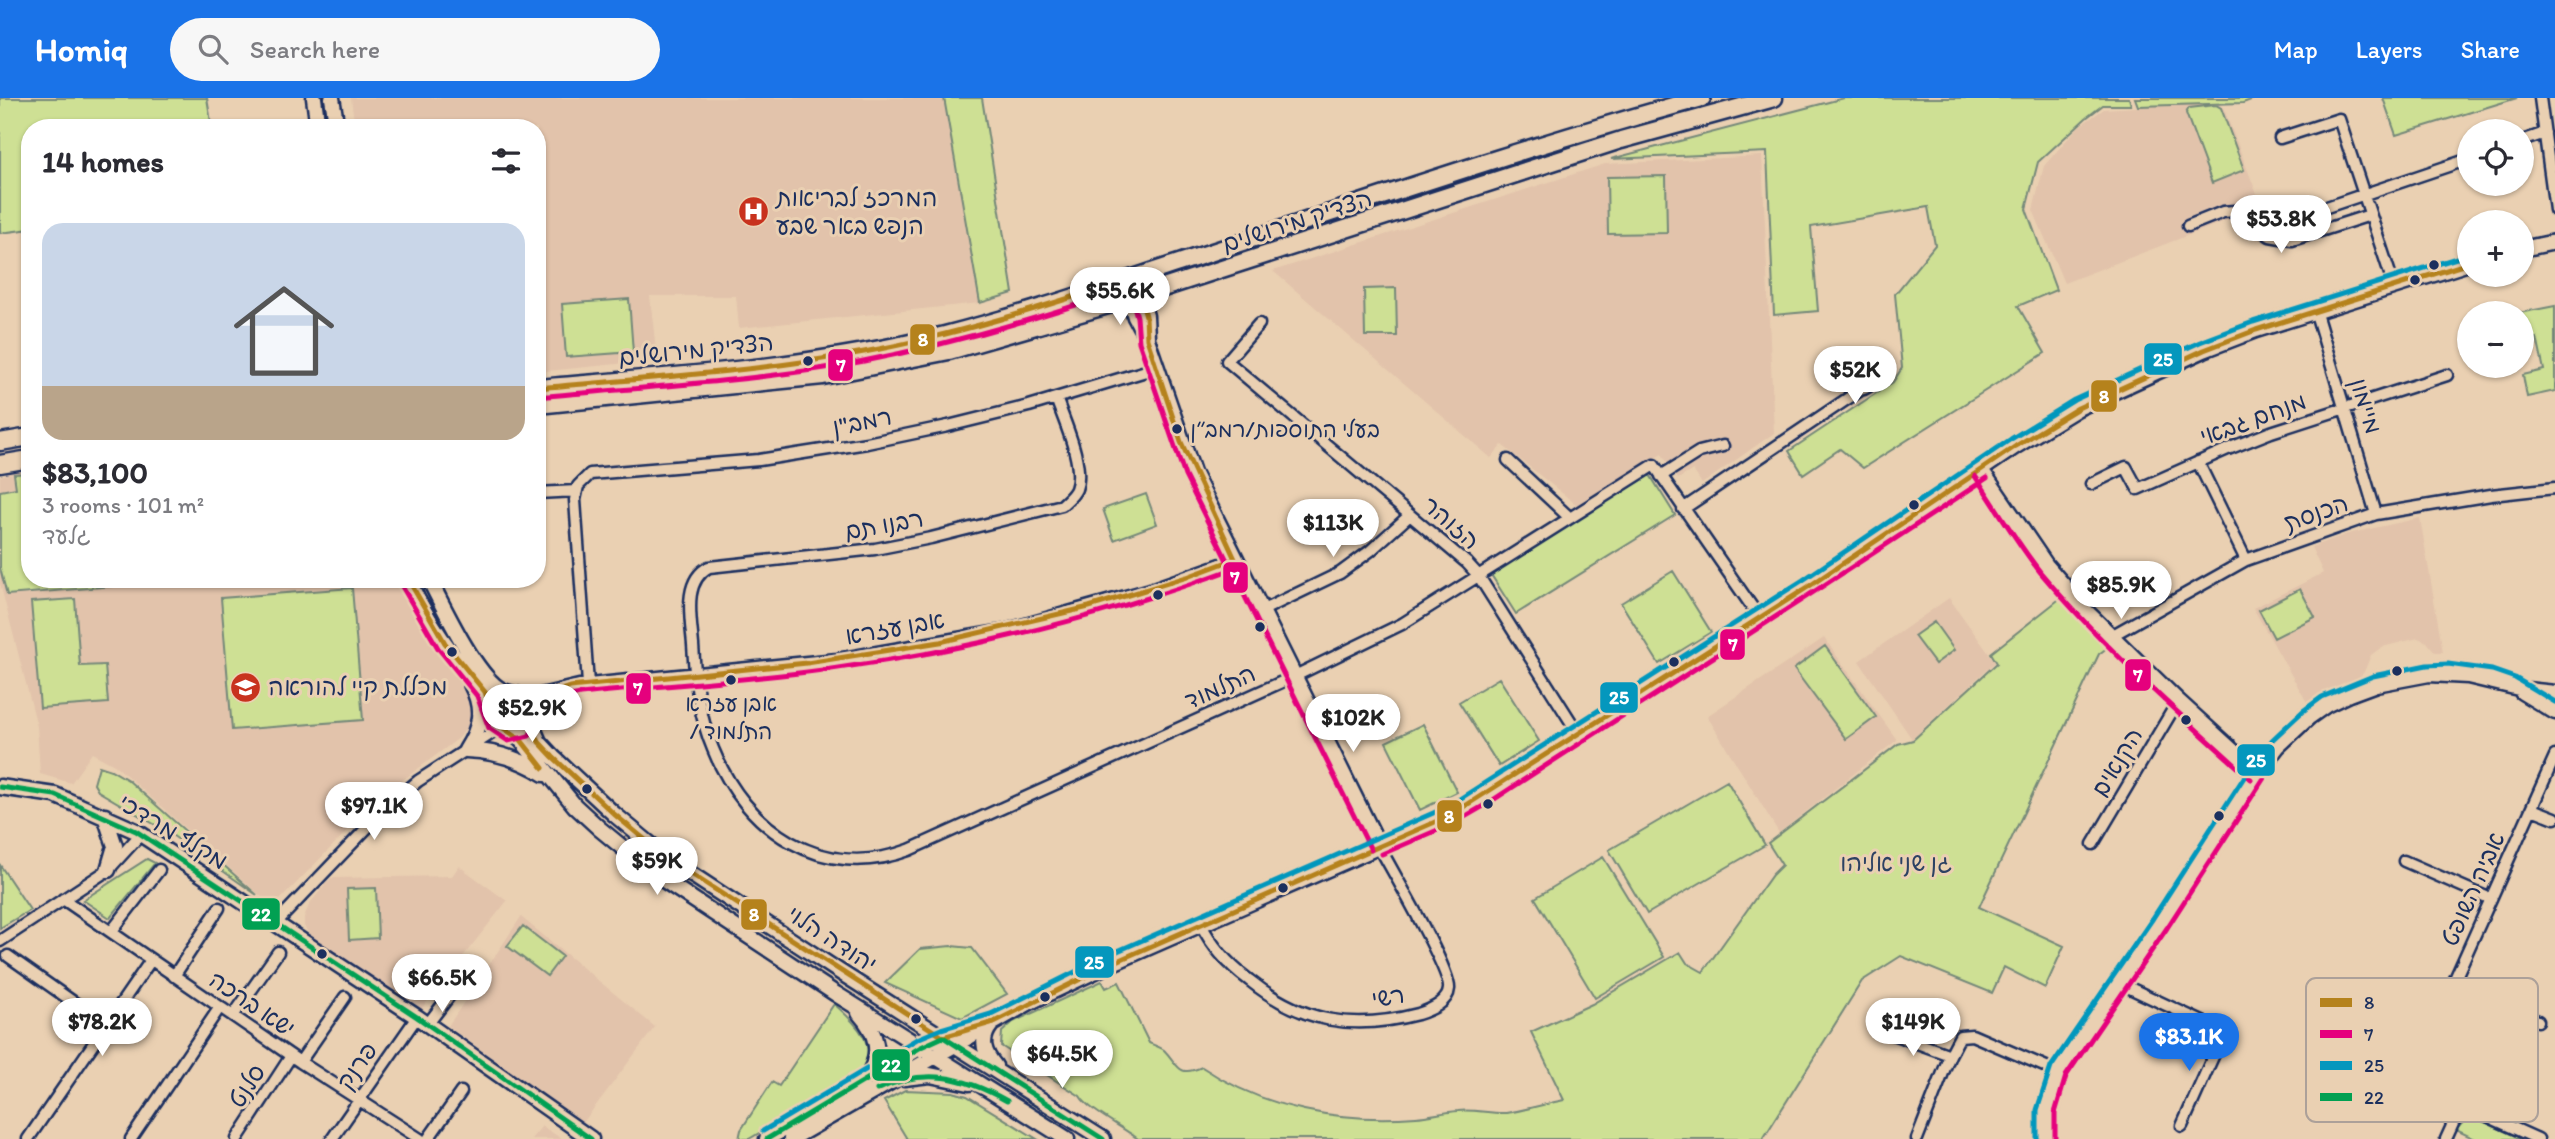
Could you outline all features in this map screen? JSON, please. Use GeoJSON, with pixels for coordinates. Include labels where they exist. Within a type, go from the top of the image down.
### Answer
{"type":"FeatureCollection","features":[{"type":"Feature","properties":{"kind":"main road","name":"הצדיק מירושלים"},"geometry":{"type":"LineString","coordinates":[[546,387],[744,369],[862,353],[999,320],[1615,121],[1702,98]]}},
{"type":"Feature","properties":{"kind":"main road","name":"הצדיק מירושלים"},"geometry":{"type":"LineString","coordinates":[[546,404],[746,386],[865,369],[949,351],[1135,297],[1621,140],[1774,98]]}},
{"type":"Feature","properties":{"kind":"main road"},"geometry":{"type":"LineString","coordinates":[[0,442],[21,438]]}},
{"type":"Feature","properties":{"kind":"main road"},"geometry":{"type":"LineString","coordinates":[[0,464],[21,460]]}},
{"type":"Feature","properties":{"kind":"street"},"geometry":{"type":"LineString","coordinates":[[314,98],[317,119]]}},
{"type":"Feature","properties":{"kind":"street"},"geometry":{"type":"LineString","coordinates":[[332,98],[336,119]]}},
{"type":"Feature","properties":{"kind":"street"},"geometry":{"type":"LineString","coordinates":[[2540,98],[2548,139],[2555,210]]}},
{"type":"Feature","properties":{"kind":"street"},"geometry":{"type":"LineString","coordinates":[[2280,138],[2339,119],[2393,286]]}},
{"type":"Feature","properties":{"kind":"street"},"geometry":{"type":"LineString","coordinates":[[2294,218],[2457,163]]}},
{"type":"Feature","properties":{"kind":"street"},"geometry":{"type":"LineString","coordinates":[[2188,226],[2223,212],[2234,211],[2270,236],[2292,240],[2370,215]]}},
{"type":"Feature","properties":{"kind":"street"},"geometry":{"type":"LineString","coordinates":[[2534,246],[2555,242]]}},
{"type":"Feature","properties":{"kind":"street"},"geometry":{"type":"LineString","coordinates":[[767,1139],[921,1047],[950,1041],[994,1022],[1116,961],[1451,815],[2078,408],[2204,349],[2315,310],[2457,267]]}},
{"type":"Feature","properties":{"kind":"street"},"geometry":{"type":"LineString","coordinates":[[1130,279],[1135,297],[1135,317],[1147,339],[1193,472],[1379,846]]}},
{"type":"Feature","properties":{"kind":"street","name":"מיימון"},"geometry":{"type":"LineString","coordinates":[[2315,310],[2376,514]]}},
{"type":"Feature","properties":{"kind":"street","name":"הזוהר"},"geometry":{"type":"LineString","coordinates":[[1259,324],[1227,361],[1478,575],[1578,733]]}},
{"type":"Feature","properties":{"kind":"street","name":"רמב\"ן"},"geometry":{"type":"LineString","coordinates":[[577,491],[582,481],[598,472],[803,454],[948,426],[1156,368]]}},
{"type":"Feature","properties":{"kind":"street","name":"מנחם גבאי"},"geometry":{"type":"LineString","coordinates":[[2091,484],[2126,467],[2138,489],[2272,432],[2447,375]]}},
{"type":"Feature","properties":{"kind":"street"},"geometry":{"type":"LineString","coordinates":[[1683,509],[1859,391]]}},
{"type":"Feature","properties":{"kind":"street","name":"רבנו תם"},"geometry":{"type":"LineString","coordinates":[[695,674],[691,598],[694,579],[709,567],[875,549],[932,538],[1062,505],[1076,490],[1079,477],[1076,456],[1056,398]]}},
{"type":"Feature","properties":{"kind":"street"},"geometry":{"type":"LineString","coordinates":[[1723,446],[1699,452],[1661,476],[1759,617]]}},
{"type":"Feature","properties":{"kind":"street"},"geometry":{"type":"LineString","coordinates":[[1508,460],[1570,518]]}},
{"type":"Feature","properties":{"kind":"street"},"geometry":{"type":"LineString","coordinates":[[2198,462],[2246,560]]}},
{"type":"Feature","properties":{"kind":"street","name":"התלמוד"},"geometry":{"type":"LineString","coordinates":[[695,674],[699,707],[713,751],[749,808],[764,824],[798,847],[814,854],[854,861],[888,857],[909,850],[1295,676],[1402,624],[1654,465],[1661,476]]}},
{"type":"Feature","properties":{"kind":"street"},"geometry":{"type":"LineString","coordinates":[[1982,471],[2046,565],[2111,636],[2257,773]]}},
{"type":"Feature","properties":{"kind":"street","name":"הכנסת"},"geometry":{"type":"LineString","coordinates":[[2111,636],[2246,560],[2376,514],[2491,495],[2555,488]]}},
{"type":"Feature","properties":{"kind":"street"},"geometry":{"type":"LineString","coordinates":[[546,493],[577,491],[575,508],[588,684]]}},
{"type":"Feature","properties":{"kind":"street"},"geometry":{"type":"LineString","coordinates":[[1263,610],[1340,573],[1370,551],[1410,515]]}},
{"type":"Feature","properties":{"kind":"street","name":"אבן עזרא"},"geometry":{"type":"LineString","coordinates":[[518,696],[588,684],[837,659],[1004,630],[1147,590],[1235,558]]}},
{"type":"Feature","properties":{"kind":"street"},"geometry":{"type":"LineString","coordinates":[[413,588],[476,694],[481,718],[475,736],[466,750]]}},
{"type":"Feature","properties":{"kind":"street"},"geometry":{"type":"LineString","coordinates":[[434,588],[479,667],[495,686],[518,696],[530,706],[531,719]]}},
{"type":"Feature","properties":{"kind":"street"},"geometry":{"type":"LineString","coordinates":[[460,664],[485,692],[496,723],[506,731]]}},
{"type":"Feature","properties":{"kind":"street"},"geometry":{"type":"LineString","coordinates":[[2046,1139],[2049,1100],[2058,1072],[2257,773],[2278,746],[2309,717],[2326,705],[2376,684],[2429,674],[2448,673],[2555,693]]}},
{"type":"Feature","properties":{"kind":"street"},"geometry":{"type":"LineString","coordinates":[[2512,686],[2555,712]]}},
{"type":"Feature","properties":{"kind":"street"},"geometry":{"type":"LineString","coordinates":[[275,924],[388,806],[418,781],[466,750],[506,731],[523,730],[542,698],[552,691]]}},
{"type":"Feature","properties":{"kind":"street"},"geometry":{"type":"LineString","coordinates":[[493,711],[497,701],[518,696]]}},
{"type":"Feature","properties":{"kind":"street"},"geometry":{"type":"LineString","coordinates":[[2555,699],[2555,712]]}},
{"type":"Feature","properties":{"kind":"street","name":"הקנאים"},"geometry":{"type":"LineString","coordinates":[[2093,844],[2178,701]]}},
{"type":"Feature","properties":{"kind":"street","name":"יהודה הלוי"},"geometry":{"type":"LineString","coordinates":[[531,719],[539,742],[553,757],[614,814],[668,859],[1103,1139]]}},
{"type":"Feature","properties":{"kind":"street","name":"יהודה הלוי"},"geometry":{"type":"LineString","coordinates":[[506,731],[521,740],[551,778],[600,829],[656,875],[849,1002],[1067,1139]]}},
{"type":"Feature","properties":{"kind":"street"},"geometry":{"type":"LineString","coordinates":[[466,750],[507,755],[551,778]]}},
{"type":"Feature","properties":{"kind":"street","name":"אביה השופט"},"geometry":{"type":"LineString","coordinates":[[2457,978],[2555,756]]}},
{"type":"Feature","properties":{"kind":"street","name":"מקלף מרדכי"},"geometry":{"type":"LineString","coordinates":[[0,787],[55,795],[141,834],[422,1021],[591,1139]]}},
{"type":"Feature","properties":{"kind":"street"},"geometry":{"type":"LineString","coordinates":[[2532,809],[2555,818]]}},
{"type":"Feature","properties":{"kind":"street"},"geometry":{"type":"LineString","coordinates":[[105,816],[115,846],[108,870]]}},
{"type":"Feature","properties":{"kind":"street"},"geometry":{"type":"LineString","coordinates":[[0,941],[108,870],[141,834]]}},
{"type":"Feature","properties":{"kind":"street","name":"רשי"},"geometry":{"type":"LineString","coordinates":[[1201,924],[1210,941],[1238,971],[1259,989],[1293,1010],[1346,1023],[1399,1019],[1426,1012],[1440,1004],[1447,996],[1448,981],[1430,940],[1379,846]]}},
{"type":"Feature","properties":{"kind":"street"},"geometry":{"type":"LineString","coordinates":[[2404,861],[2491,899]]}},
{"type":"Feature","properties":{"kind":"street"},"geometry":{"type":"LineString","coordinates":[[111,932],[159,870]]}},
{"type":"Feature","properties":{"kind":"street","name":"ישא ברכה"},"geometry":{"type":"LineString","coordinates":[[63,899],[296,1059],[420,1139]]}},
{"type":"Feature","properties":{"kind":"street"},"geometry":{"type":"LineString","coordinates":[[174,976],[219,908]]}},
{"type":"Feature","properties":{"kind":"street"},"geometry":{"type":"LineString","coordinates":[[233,1016],[278,952]]}},
{"type":"Feature","properties":{"kind":"street"},"geometry":{"type":"LineString","coordinates":[[8,956],[106,1025]]}},
{"type":"Feature","properties":{"kind":"street"},"geometry":{"type":"LineString","coordinates":[[28,1139],[151,960]]}},
{"type":"Feature","properties":{"kind":"street","name":"פרנק"},"geometry":{"type":"LineString","coordinates":[[332,1139],[358,1099],[422,1021],[463,978]]}},
{"type":"Feature","properties":{"kind":"street"},"geometry":{"type":"LineString","coordinates":[[2119,983],[2224,1032],[2182,1126]]}},
{"type":"Feature","properties":{"kind":"street","name":"סלנט"},"geometry":{"type":"LineString","coordinates":[[237,1139],[345,997]]}},
{"type":"Feature","properties":{"kind":"street"},"geometry":{"type":"LineString","coordinates":[[849,1002],[870,1027],[876,1042],[873,1066],[859,1085]]}},
{"type":"Feature","properties":{"kind":"street"},"geometry":{"type":"LineString","coordinates":[[131,1139],[220,1007]]}},
{"type":"Feature","properties":{"kind":"street"},"geometry":{"type":"LineString","coordinates":[[994,1022],[985,1033],[984,1045],[987,1055],[1000,1073]]}},
{"type":"Feature","properties":{"kind":"street"},"geometry":{"type":"LineString","coordinates":[[1887,1032],[1950,1055]]}},
{"type":"Feature","properties":{"kind":"street"},"geometry":{"type":"LineString","coordinates":[[1917,1139],[1957,1039],[1965,1033],[2058,1072]]}},
{"type":"Feature","properties":{"kind":"street"},"geometry":{"type":"LineString","coordinates":[[791,1139],[935,1056],[950,1041]]}},
{"type":"Feature","properties":{"kind":"street"},"geometry":{"type":"LineString","coordinates":[[889,1083],[906,1077],[930,1075],[988,1089]]}},
{"type":"Feature","properties":{"kind":"street"},"geometry":{"type":"LineString","coordinates":[[428,1139],[461,1092]]}},
{"type":"Feature","properties":{"kind":"street"},"geometry":{"type":"LineString","coordinates":[[2446,1139],[2454,1122]]}},
{"type":"Feature","properties":{"kind":"street"},"geometry":{"type":"LineString","coordinates":[[2501,1122],[2538,1139]]}},
{"type":"Feature","properties":{"kind":"shaded area","name":"המרכז לבריאות הנפש באר שבע"},"geometry":{"type":"Polygon","coordinates":[[[351,98],[957,98],[980,303],[739,328],[736,296],[650,296],[657,360],[546,371],[546,119],[354,119],[351,98]]]}},
{"type":"Feature","properties":{"kind":"shaded area"},"geometry":{"type":"Polygon","coordinates":[[[2217,102],[2224,109],[2262,207],[2064,283],[2033,210],[2044,166],[2078,127],[2104,109],[2217,102]]]}},
{"type":"Feature","properties":{"kind":"shaded area"},"geometry":{"type":"Polygon","coordinates":[[[1762,156],[1774,433],[1702,484],[1693,470],[1678,479],[1662,454],[1577,505],[1502,445],[1491,458],[1273,271],[1605,164],[1762,156]]]}},
{"type":"Feature","properties":{"kind":"shaded area","name":"מכללת קיי להוראה"},"geometry":{"type":"Polygon","coordinates":[[[21,470],[21,588],[401,588],[427,639],[469,693],[472,710],[470,723],[459,738],[379,798],[277,903],[267,902],[116,766],[92,753],[71,783],[40,774],[37,726],[0,583],[0,476],[21,470]]]}},
{"type":"Feature","properties":{"kind":"shaded area"},"geometry":{"type":"Polygon","coordinates":[[[2420,518],[2443,652],[2435,652],[2427,642],[2418,638],[2382,647],[2371,655],[2364,672],[2357,680],[2308,704],[2253,608],[2323,573],[2311,547],[2347,534],[2420,518]]]}},
{"type":"Feature","properties":{"kind":"shaded area"},"geometry":{"type":"Polygon","coordinates":[[[1949,598],[1995,662],[1912,739],[1859,661],[1949,598]]]}},
{"type":"Feature","properties":{"kind":"shaded area"},"geometry":{"type":"Polygon","coordinates":[[[1824,638],[1897,740],[1779,833],[1707,716],[1824,638]]]}},
{"type":"Feature","properties":{"kind":"shaded area"},"geometry":{"type":"Polygon","coordinates":[[[459,866],[507,901],[419,1012],[309,934],[304,926],[304,917],[310,903],[331,878],[452,876],[459,866]]]}},
{"type":"Feature","properties":{"kind":"shaded area"},"geometry":{"type":"Polygon","coordinates":[[[521,917],[655,1027],[582,1124],[448,1026],[521,917]]]}},
{"type":"Feature","properties":{"kind":"shaded area"},"geometry":{"type":"Polygon","coordinates":[[[542,1126],[562,1139],[531,1139],[542,1126]]]}},
{"type":"Feature","properties":{"kind":"green space"},"geometry":{"type":"Polygon","coordinates":[[[0,98],[207,98],[210,119],[21,119],[21,230],[0,233],[0,98]]]}},
{"type":"Feature","properties":{"kind":"green space"},"geometry":{"type":"Polygon","coordinates":[[[944,98],[982,98],[1013,293],[980,303],[944,98]]]}},
{"type":"Feature","properties":{"kind":"green space"},"geometry":{"type":"Polygon","coordinates":[[[1844,98],[2129,98],[2131,105],[2103,105],[2038,162],[2026,209],[2056,290],[2018,306],[2045,353],[1863,468],[1840,449],[1803,474],[1789,451],[1893,382],[1902,368],[1895,294],[1935,245],[1928,207],[1811,227],[1818,311],[1774,315],[1767,152],[1611,159],[1844,98]]]}},
{"type":"Feature","properties":{"kind":"green space"},"geometry":{"type":"Polygon","coordinates":[[[2135,98],[2256,98],[2243,103],[2138,106],[2135,98]]]}},
{"type":"Feature","properties":{"kind":"green space"},"geometry":{"type":"Polygon","coordinates":[[[2383,98],[2517,98],[2396,135],[2383,98]]]}},
{"type":"Feature","properties":{"kind":"green space"},"geometry":{"type":"Polygon","coordinates":[[[2216,105],[2221,108],[2244,170],[2212,183],[2186,113],[2189,108],[2216,105]]]}},
{"type":"Feature","properties":{"kind":"green space"},"geometry":{"type":"Polygon","coordinates":[[[1666,176],[1667,233],[1608,234],[1607,177],[1666,176]]]}},
{"type":"Feature","properties":{"kind":"green space"},"geometry":{"type":"Polygon","coordinates":[[[1396,288],[1397,336],[1365,336],[1364,289],[1396,288]]]}},
{"type":"Feature","properties":{"kind":"green space"},"geometry":{"type":"Polygon","coordinates":[[[629,299],[633,352],[566,357],[562,304],[629,299]]]}},
{"type":"Feature","properties":{"kind":"green space"},"geometry":{"type":"Polygon","coordinates":[[[2555,306],[2555,391],[2527,397],[2524,378],[2534,378],[2534,372],[2544,370],[2537,338],[2534,339],[2534,310],[2555,306]]]}},
{"type":"Feature","properties":{"kind":"green space"},"geometry":{"type":"Polygon","coordinates":[[[14,474],[21,474],[21,588],[90,588],[7,595],[0,568],[0,491],[16,488],[14,474]]]}},
{"type":"Feature","properties":{"kind":"green space"},"geometry":{"type":"Polygon","coordinates":[[[1650,475],[1675,515],[1516,614],[1490,573],[1650,475]]]}},
{"type":"Feature","properties":{"kind":"green space"},"geometry":{"type":"Polygon","coordinates":[[[1146,494],[1157,524],[1114,540],[1103,509],[1146,494]]]}},
{"type":"Feature","properties":{"kind":"green space"},"geometry":{"type":"Polygon","coordinates":[[[1673,571],[1711,632],[1659,664],[1621,603],[1673,571]]]}},
{"type":"Feature","properties":{"kind":"green space"},"geometry":{"type":"Polygon","coordinates":[[[352,588],[363,720],[232,730],[221,598],[352,588]]]}},
{"type":"Feature","properties":{"kind":"green space"},"geometry":{"type":"Polygon","coordinates":[[[2300,589],[2315,617],[2274,638],[2259,610],[2300,589]]]}},
{"type":"Feature","properties":{"kind":"green space","name":"גן שני אליהו"},"geometry":{"type":"Polygon","coordinates":[[[2067,593],[2115,642],[2099,654],[1979,907],[2064,946],[2045,988],[2004,967],[1992,993],[1901,956],[1862,981],[1763,1139],[1138,1139],[1098,1113],[1080,1096],[1001,1046],[1002,1032],[1013,1022],[1102,981],[1106,988],[1119,982],[1149,1043],[1164,1050],[1179,1068],[1188,1071],[1202,1067],[1251,1093],[1277,1103],[1332,1115],[1388,1118],[1464,1111],[1506,1113],[1564,1100],[1531,1032],[1592,1004],[1680,952],[1687,963],[1703,972],[1772,875],[1782,865],[1768,843],[1898,744],[1913,740],[1997,663],[1991,653],[2067,593]]]}},
{"type":"Feature","properties":{"kind":"green space"},"geometry":{"type":"Polygon","coordinates":[[[75,599],[80,666],[105,665],[108,703],[40,708],[31,602],[75,599]]]}},
{"type":"Feature","properties":{"kind":"green space"},"geometry":{"type":"Polygon","coordinates":[[[1934,622],[1954,650],[1935,664],[1914,636],[1934,622]]]}},
{"type":"Feature","properties":{"kind":"green space"},"geometry":{"type":"Polygon","coordinates":[[[1825,646],[1876,717],[1846,739],[1794,669],[1825,646]]]}},
{"type":"Feature","properties":{"kind":"green space"},"geometry":{"type":"Polygon","coordinates":[[[1499,678],[1539,741],[1499,766],[1459,702],[1499,678]]]}},
{"type":"Feature","properties":{"kind":"green space"},"geometry":{"type":"Polygon","coordinates":[[[1423,724],[1457,792],[1420,810],[1386,742],[1423,724]]]}},
{"type":"Feature","properties":{"kind":"green space"},"geometry":{"type":"Polygon","coordinates":[[[99,766],[128,780],[257,895],[169,833],[98,791],[94,784],[99,766]]]}},
{"type":"Feature","properties":{"kind":"green space"},"geometry":{"type":"Polygon","coordinates":[[[1727,781],[1765,845],[1647,914],[1609,850],[1727,781]]]}},
{"type":"Feature","properties":{"kind":"green space"},"geometry":{"type":"Polygon","coordinates":[[[1603,857],[1664,957],[1595,998],[1535,898],[1603,857]]]}},
{"type":"Feature","properties":{"kind":"green space"},"geometry":{"type":"Polygon","coordinates":[[[147,859],[155,863],[110,918],[83,900],[147,859]]]}},
{"type":"Feature","properties":{"kind":"green space"},"geometry":{"type":"Polygon","coordinates":[[[0,865],[30,910],[0,928],[0,865]]]}},
{"type":"Feature","properties":{"kind":"green space"},"geometry":{"type":"Polygon","coordinates":[[[376,888],[378,938],[349,940],[347,889],[376,888]]]}},
{"type":"Feature","properties":{"kind":"green space"},"geometry":{"type":"Polygon","coordinates":[[[523,926],[562,956],[547,976],[507,946],[523,926]]]}},
{"type":"Feature","properties":{"kind":"green space"},"geometry":{"type":"Polygon","coordinates":[[[951,946],[972,948],[1007,994],[962,1018],[885,983],[920,949],[951,946]]]}},
{"type":"Feature","properties":{"kind":"green space"},"geometry":{"type":"Polygon","coordinates":[[[834,1004],[850,1018],[867,1045],[866,1064],[859,1074],[749,1139],[739,1139],[741,1130],[772,1082],[779,1086],[834,1004]]]}},
{"type":"Feature","properties":{"kind":"green space"},"geometry":{"type":"Polygon","coordinates":[[[905,1090],[953,1092],[967,1096],[1037,1139],[907,1139],[884,1101],[905,1090]]]}},
{"type":"Feature","properties":{"kind":"green space"},"geometry":{"type":"Polygon","coordinates":[[[2463,1122],[2485,1122],[2522,1139],[2475,1139],[2456,1130],[2463,1122]]]}},
{"type":"Feature","properties":{"kind":"transit line","name":"25"},"geometry":{"type":"LineString","coordinates":[[763,1131],[917,1039],[991,1014],[1113,953],[1447,807],[1803,580],[2011,439],[2074,400],[2200,342],[2253,322],[2457,258]]}},
{"type":"Feature","properties":{"kind":"transit line","name":"8"},"geometry":{"type":"LineString","coordinates":[[546,387],[742,370],[864,352],[967,328],[1135,277],[1146,316],[1147,339],[1181,442],[1235,559],[1187,577],[1089,607],[940,642],[807,663],[570,687],[546,699],[530,721],[539,742],[553,757],[614,814],[668,859],[943,1037],[994,1022],[1117,961],[1451,815],[1808,587],[2016,446],[2078,408],[2204,350],[2256,330],[2457,267]]}},
{"type":"Feature","properties":{"kind":"transit line","name":"7"},"geometry":{"type":"LineString","coordinates":[[546,396],[753,378],[864,361],[978,334],[1129,288],[1137,317],[1139,342],[1185,476],[1371,850]]}},
{"type":"Feature","properties":{"kind":"transit line","name":"7"},"geometry":{"type":"LineString","coordinates":[[1975,476],[2032,562],[2065,601],[2143,680],[2251,779]]}},
{"type":"Feature","properties":{"kind":"transit line","name":"7"},"geometry":{"type":"LineString","coordinates":[[1382,854],[1454,823],[1487,804],[1987,478]]}},
{"type":"Feature","properties":{"kind":"transit line","name":"7"},"geometry":{"type":"LineString","coordinates":[[403,588],[438,648],[477,696],[489,728],[508,741],[529,736],[548,707],[567,697],[806,672],[940,651],[1091,615],[1238,567]]}},
{"type":"Feature","properties":{"kind":"transit line","name":"8"},"geometry":{"type":"LineString","coordinates":[[413,588],[445,643],[485,692],[496,723],[521,740],[543,768]]}},
{"type":"Feature","properties":{"kind":"transit line","name":"25"},"geometry":{"type":"LineString","coordinates":[[2037,1139],[2037,1110],[2051,1067],[2153,918],[2250,768],[2272,740],[2303,711],[2322,697],[2373,676],[2427,665],[2448,664],[2492,670],[2515,678],[2555,702]]}},
{"type":"Feature","properties":{"kind":"transit line","name":"7"},"geometry":{"type":"LineString","coordinates":[[2055,1139],[2055,1113],[2066,1076],[2167,928],[2264,778]]}},
{"type":"Feature","properties":{"kind":"transit line","name":"22"},"geometry":{"type":"LineString","coordinates":[[0,787],[55,795],[136,831],[417,1017],[591,1139]]}},
{"type":"Feature","properties":{"kind":"transit line","name":"22"},"geometry":{"type":"LineString","coordinates":[[767,1139],[921,1047],[943,1037],[1103,1139]]}},
{"type":"Feature","properties":{"kind":"transit line","name":"22"},"geometry":{"type":"LineString","coordinates":[[877,1090],[911,1078],[943,1077],[975,1085],[1007,1101]]}},
{"type":"Feature","properties":{"kind":"place","name":"המרכז לבריאות הנפש באר שבע"},"geometry":{"type":"Point","coordinates":[753,212]}},
{"type":"Feature","properties":{"kind":"place","name":"בעלי התוספות/רמב״ן"},"geometry":{"type":"Point","coordinates":[1177,429]}},
{"type":"Feature","properties":{"kind":"place","name":"אבן עזרא / התלמוד"},"geometry":{"type":"Point","coordinates":[731,680]}},
{"type":"Feature","properties":{"kind":"place","name":"מכללת קיי להוראה"},"geometry":{"type":"Point","coordinates":[245,687]}}]}
